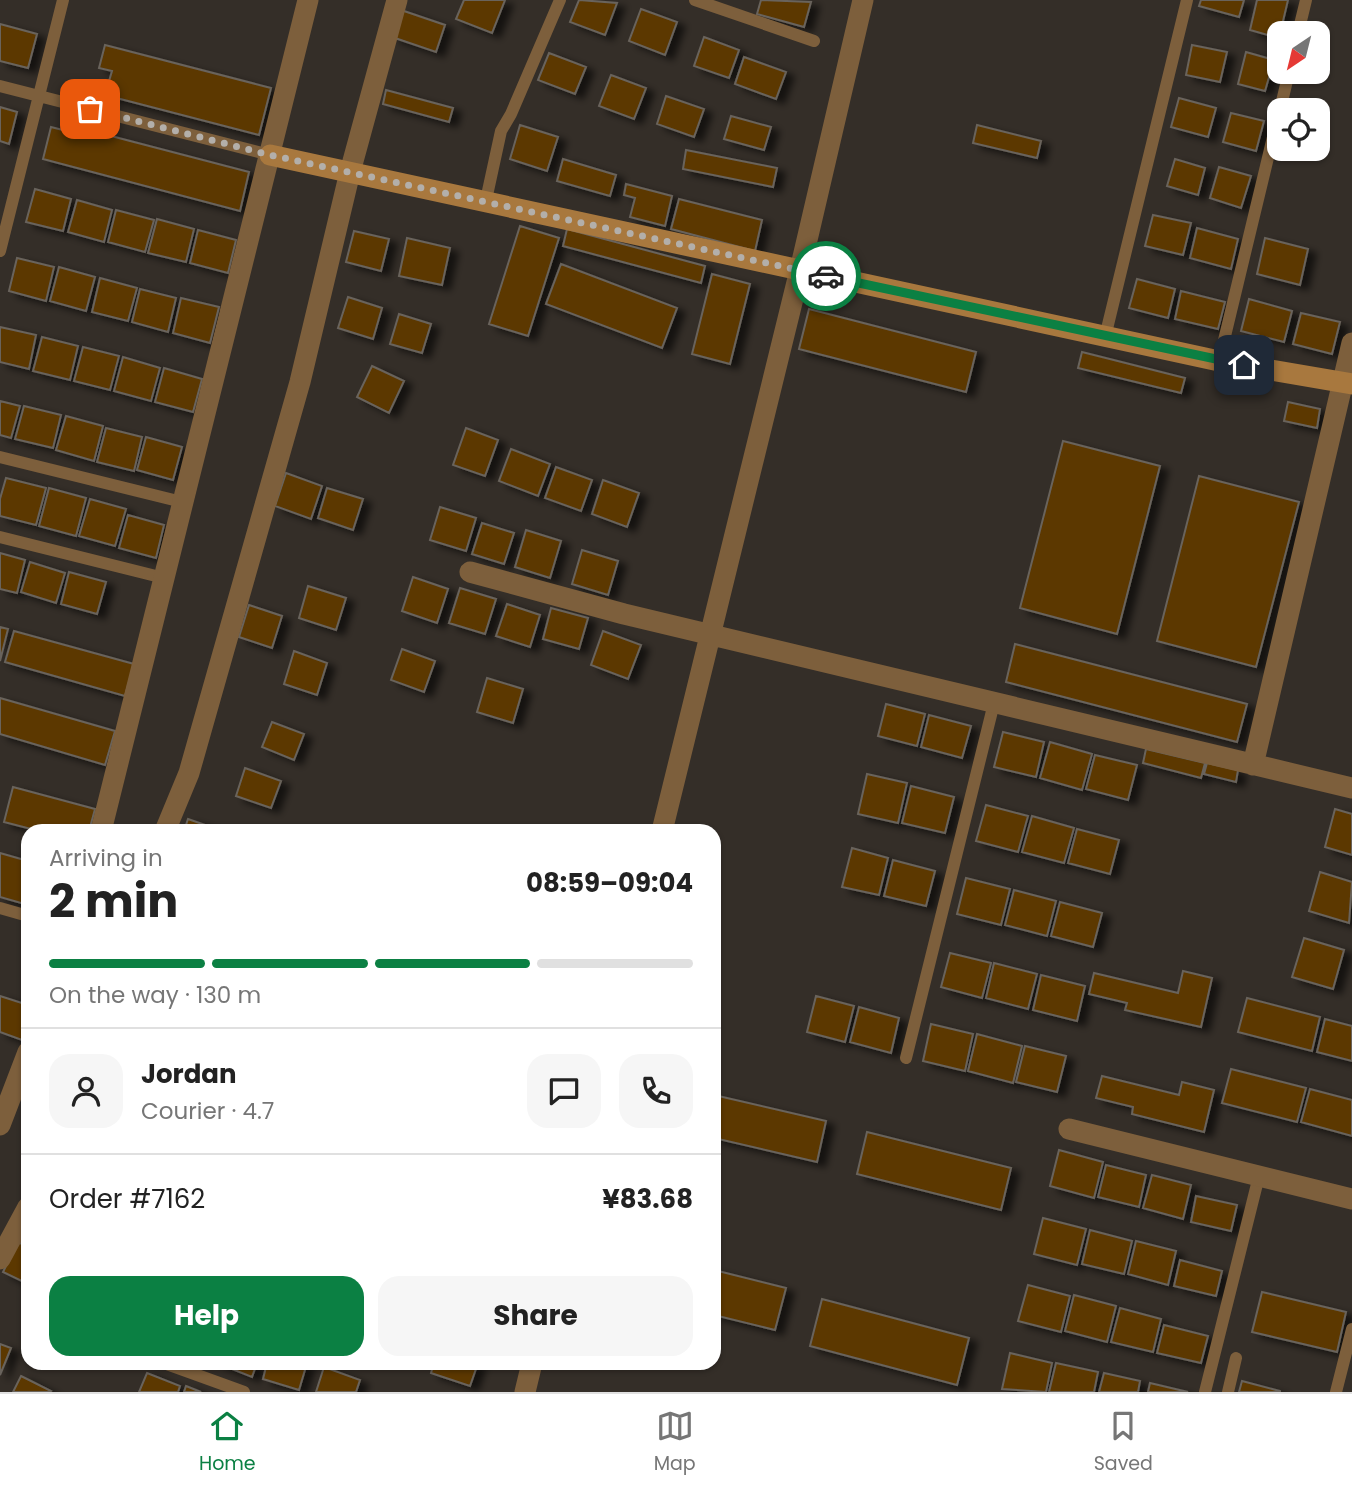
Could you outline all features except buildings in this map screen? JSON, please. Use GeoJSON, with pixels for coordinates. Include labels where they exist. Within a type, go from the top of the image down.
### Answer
{"type":"FeatureCollection","features":[{"type":"Feature","properties":{"kind":"street"},"geometry":{"type":"LineString","coordinates":[[103,824],[309,0]]}},
{"type":"Feature","properties":{"kind":"street"},"geometry":{"type":"LineString","coordinates":[[168,824],[189,773],[300,382],[350,172],[397,0]]}},
{"type":"Feature","properties":{"kind":"street"},"geometry":{"type":"LineString","coordinates":[[664,824],[800,271],[863,0]]}},
{"type":"Feature","properties":{"kind":"street"},"geometry":{"type":"LineString","coordinates":[[270,155],[1105,337],[1219,361],[1347,383]]}},
{"type":"Feature","properties":{"kind":"street"},"geometry":{"type":"LineString","coordinates":[[1253,765],[1347,383],[1352,343]]}},
{"type":"Feature","properties":{"kind":"street"},"geometry":{"type":"LineString","coordinates":[[470,572],[710,635],[1352,788]]}},
{"type":"Feature","properties":{"kind":"street"},"geometry":{"type":"LineString","coordinates":[[0,1125],[21,1070]]}},
{"type":"Feature","properties":{"kind":"street"},"geometry":{"type":"LineString","coordinates":[[1069,1129],[1352,1199]]}},
{"type":"Feature","properties":{"kind":"street"},"geometry":{"type":"LineString","coordinates":[[0,1259],[21,1220]]}},
{"type":"Feature","properties":{"kind":"street"},"geometry":{"type":"LineString","coordinates":[[525,1392],[530,1370]]}},
{"type":"Feature","properties":{"kind":"lane"},"geometry":{"type":"LineString","coordinates":[[0,251],[63,0]]}},
{"type":"Feature","properties":{"kind":"lane"},"geometry":{"type":"LineString","coordinates":[[485,200],[501,131],[511,114],[560,0]]}},
{"type":"Feature","properties":{"kind":"lane"},"geometry":{"type":"LineString","coordinates":[[695,0],[814,41]]}},
{"type":"Feature","properties":{"kind":"lane"},"geometry":{"type":"LineString","coordinates":[[1105,337],[1187,0]]}},
{"type":"Feature","properties":{"kind":"lane"},"geometry":{"type":"LineString","coordinates":[[1301,21],[1306,0]]}},
{"type":"Feature","properties":{"kind":"lane"},"geometry":{"type":"LineString","coordinates":[[0,86],[270,155]]}},
{"type":"Feature","properties":{"kind":"lane"},"geometry":{"type":"LineString","coordinates":[[1219,361],[1267,161]]}},
{"type":"Feature","properties":{"kind":"lane"},"geometry":{"type":"LineString","coordinates":[[0,457],[182,502]]}},
{"type":"Feature","properties":{"kind":"lane"},"geometry":{"type":"LineString","coordinates":[[0,537],[164,578]]}},
{"type":"Feature","properties":{"kind":"lane"},"geometry":{"type":"LineString","coordinates":[[906,1058],[994,703]]}},
{"type":"Feature","properties":{"kind":"lane"},"geometry":{"type":"LineString","coordinates":[[0,908],[21,914]]}},
{"type":"Feature","properties":{"kind":"lane"},"geometry":{"type":"LineString","coordinates":[[1205,1392],[1259,1177]]}},
{"type":"Feature","properties":{"kind":"lane"},"geometry":{"type":"LineString","coordinates":[[1336,1392],[1352,1329]]}},
{"type":"Feature","properties":{"kind":"lane"},"geometry":{"type":"LineString","coordinates":[[1228,1392],[1236,1358]]}},
{"type":"Feature","properties":{"kind":"lane"},"geometry":{"type":"LineString","coordinates":[[183,1370],[244,1392]]}},
{"type":"Feature","properties":{"kind":"way so far"},"geometry":{"type":"LineString","coordinates":[[90,109],[270,155],[826,276]]}},
{"type":"Feature","properties":{"kind":"route"},"geometry":{"type":"LineString","coordinates":[[826,276],[1244,365]]}}]}
